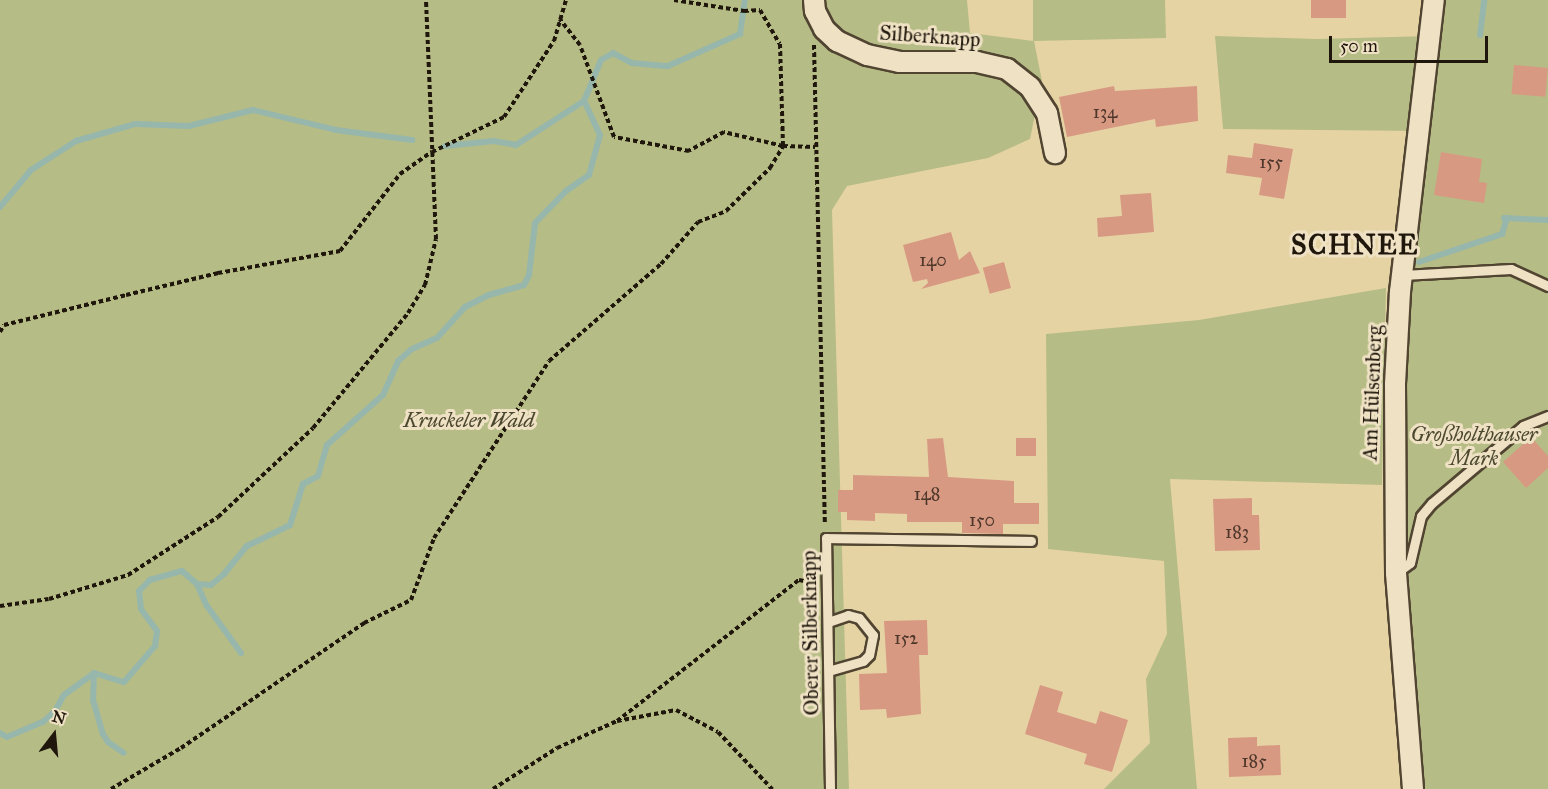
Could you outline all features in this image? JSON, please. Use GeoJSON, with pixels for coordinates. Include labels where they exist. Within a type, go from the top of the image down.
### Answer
{"type":"FeatureCollection","features":[{"type":"Feature","properties":{"kind":"street","name":"Am Hülsenberg"},"geometry":{"type":"LineString","coordinates":[[1413,789],[1396,573],[1393,452],[1403,275],[1434,0]]}},
{"type":"Feature","properties":{"kind":"street","name":"Silberknapp"},"geometry":{"type":"LineString","coordinates":[[814,6],[824,30],[837,41],[867,55],[899,62],[977,62],[1007,69],[1030,87],[1047,113],[1055,153]]}},
{"type":"Feature","properties":{"kind":"lane"},"geometry":{"type":"LineString","coordinates":[[1403,275],[1511,269],[1548,286]]}},
{"type":"Feature","properties":{"kind":"lane"},"geometry":{"type":"LineString","coordinates":[[1396,573],[1410,563],[1421,516],[1432,503],[1523,426],[1548,416]]}},
{"type":"Feature","properties":{"kind":"lane","name":"Oberer Silberknapp"},"geometry":{"type":"LineString","coordinates":[[830,789],[826,538],[1031,541]]}},
{"type":"Feature","properties":{"kind":"lane"},"geometry":{"type":"LineString","coordinates":[[828,622],[848,615],[868,625],[873,635],[869,655],[863,661],[829,670]]}},
{"type":"Feature","properties":{"kind":"path"},"geometry":{"type":"LineString","coordinates":[[0,606],[49,599],[128,575],[218,517],[312,429],[408,314],[425,285],[436,239],[426,0]]}},
{"type":"Feature","properties":{"kind":"path"},"geometry":{"type":"LineString","coordinates":[[0,332],[4,325],[149,289],[340,251],[400,174],[432,152],[504,117],[554,41],[566,0]]}},
{"type":"Feature","properties":{"kind":"path"},"geometry":{"type":"LineString","coordinates":[[111,789],[181,748],[364,623],[411,600],[434,538],[549,361],[661,264],[698,222],[726,212],[770,168],[783,146],[780,44],[760,10],[744,11],[674,0]]}},
{"type":"Feature","properties":{"kind":"path"},"geometry":{"type":"LineString","coordinates":[[814,6],[815,147],[826,538]]}},
{"type":"Feature","properties":{"kind":"path"},"geometry":{"type":"LineString","coordinates":[[560,19],[580,45],[614,136],[689,150],[724,132],[783,146],[815,147]]}},
{"type":"Feature","properties":{"kind":"path"},"geometry":{"type":"LineString","coordinates":[[493,789],[557,748],[617,721],[799,580],[827,586]]}},
{"type":"Feature","properties":{"kind":"path"},"geometry":{"type":"LineString","coordinates":[[617,721],[676,711],[718,732],[772,789]]}},
{"type":"Feature","properties":{"kind":"green space","name":"Kruckeler Wald"},"geometry":{"type":"Polygon","coordinates":[[[0,0],[967,0],[970,33],[1033,41],[1033,0],[1165,0],[1166,38],[1034,41],[1042,81],[1030,139],[988,158],[847,186],[832,210],[849,789],[0,789],[0,0]]]}},
{"type":"Feature","properties":{"kind":"green space","name":"Großholthauser Mark"},"geometry":{"type":"Polygon","coordinates":[[[1446,0],[1548,0],[1548,789],[1418,789],[1397,444],[1410,266],[1446,0]]]}},
{"type":"Feature","properties":{"kind":"green space"},"geometry":{"type":"Polygon","coordinates":[[[1215,36],[1317,39],[1430,36],[1420,131],[1223,129],[1215,36]]]}},
{"type":"Feature","properties":{"kind":"green space"},"geometry":{"type":"Polygon","coordinates":[[[1386,288],[1382,485],[1170,479],[1197,789],[1104,789],[1150,743],[1146,679],[1167,634],[1164,561],[1048,549],[1046,334],[1199,320],[1386,288]]]}},
{"type":"Feature","properties":{"kind":"building"},"geometry":{"type":"Polygon","coordinates":[[[1311,0],[1346,0],[1346,18],[1311,18],[1311,0]]]}},
{"type":"Feature","properties":{"kind":"building"},"geometry":{"type":"Polygon","coordinates":[[[1514,65],[1548,68],[1545,97],[1511,94],[1514,65]]]}},
{"type":"Feature","properties":{"kind":"building"},"geometry":{"type":"Polygon","coordinates":[[[1114,86],[1115,91],[1197,86],[1198,121],[1156,127],[1155,119],[1067,137],[1059,97],[1114,86]]]}},
{"type":"Feature","properties":{"kind":"building"},"geometry":{"type":"Polygon","coordinates":[[[1254,143],[1293,149],[1284,199],[1259,195],[1262,178],[1226,173],[1228,155],[1252,158],[1254,143]]]}},
{"type":"Feature","properties":{"kind":"building"},"geometry":{"type":"Polygon","coordinates":[[[1441,152],[1482,159],[1479,182],[1487,183],[1484,203],[1434,195],[1441,152]]]}},
{"type":"Feature","properties":{"kind":"building"},"geometry":{"type":"Polygon","coordinates":[[[1151,193],[1154,232],[1098,237],[1097,218],[1122,216],[1120,195],[1151,193]]]}},
{"type":"Feature","properties":{"kind":"building"},"geometry":{"type":"Polygon","coordinates":[[[951,232],[959,260],[970,251],[980,273],[921,289],[928,283],[927,279],[913,282],[903,245],[951,232]]]}},
{"type":"Feature","properties":{"kind":"building"},"geometry":{"type":"Polygon","coordinates":[[[1004,262],[1011,288],[990,294],[983,268],[1004,262]]]}},
{"type":"Feature","properties":{"kind":"building"},"geometry":{"type":"Polygon","coordinates":[[[1531,437],[1548,456],[1548,468],[1526,488],[1503,462],[1531,437]]]}},
{"type":"Feature","properties":{"kind":"building"},"geometry":{"type":"Polygon","coordinates":[[[943,438],[948,477],[1014,481],[1014,503],[1039,503],[1039,524],[1003,524],[1003,534],[962,533],[962,522],[907,522],[907,514],[875,513],[875,521],[847,520],[847,512],[838,512],[838,490],[853,490],[853,475],[929,477],[927,439],[943,438]]]}},
{"type":"Feature","properties":{"kind":"building"},"geometry":{"type":"Polygon","coordinates":[[[1016,438],[1036,438],[1036,456],[1016,456],[1016,438]]]}},
{"type":"Feature","properties":{"kind":"building"},"geometry":{"type":"Polygon","coordinates":[[[1252,498],[1252,515],[1259,515],[1260,550],[1215,551],[1213,499],[1252,498]]]}},
{"type":"Feature","properties":{"kind":"building"},"geometry":{"type":"Polygon","coordinates":[[[927,620],[928,655],[919,655],[921,714],[887,718],[886,709],[860,710],[859,674],[887,673],[884,621],[927,620]]]}},
{"type":"Feature","properties":{"kind":"building"},"geometry":{"type":"Polygon","coordinates":[[[1040,685],[1063,692],[1057,712],[1096,724],[1100,711],[1128,720],[1112,772],[1084,764],[1087,754],[1025,734],[1040,685]]]}},
{"type":"Feature","properties":{"kind":"building"},"geometry":{"type":"Polygon","coordinates":[[[1257,737],[1257,746],[1280,745],[1281,775],[1229,777],[1228,738],[1257,737]]]}},
{"type":"Feature","properties":{"kind":"waterway"},"geometry":{"type":"LineString","coordinates":[[0,733],[7,737],[43,722],[55,711],[64,695],[94,673],[124,682],[155,646],[157,631],[141,609],[139,591],[150,580],[182,571],[197,584],[211,585],[224,574],[247,546],[290,525],[303,484],[318,476],[327,445],[383,395],[398,361],[412,349],[437,338],[465,307],[489,295],[524,285],[529,275],[535,223],[566,191],[589,175],[600,135],[584,101],[601,60],[613,53],[632,63],[668,66],[740,34],[745,0]]}},
{"type":"Feature","properties":{"kind":"waterway"},"geometry":{"type":"LineString","coordinates":[[1480,35],[1484,0]]}},
{"type":"Feature","properties":{"kind":"waterway"},"geometry":{"type":"LineString","coordinates":[[445,146],[494,141],[516,145],[584,101]]}},
{"type":"Feature","properties":{"kind":"waterway"},"geometry":{"type":"LineString","coordinates":[[0,207],[31,170],[76,141],[135,124],[189,126],[253,110],[336,130],[412,140]]}},
{"type":"Feature","properties":{"kind":"waterway"},"geometry":{"type":"LineString","coordinates":[[1504,218],[1548,220]]}},
{"type":"Feature","properties":{"kind":"waterway"},"geometry":{"type":"LineString","coordinates":[[1419,262],[1502,234],[1507,218]]}},
{"type":"Feature","properties":{"kind":"waterway"},"geometry":{"type":"LineString","coordinates":[[197,584],[207,606],[241,653]]}},
{"type":"Feature","properties":{"kind":"waterway"},"geometry":{"type":"LineString","coordinates":[[94,673],[93,700],[103,734],[108,742],[124,753]]}},
{"type":"Feature","properties":{"kind":"district","name":"SCHNEE"},"geometry":{"type":"Point","coordinates":[1355,245]}}]}
